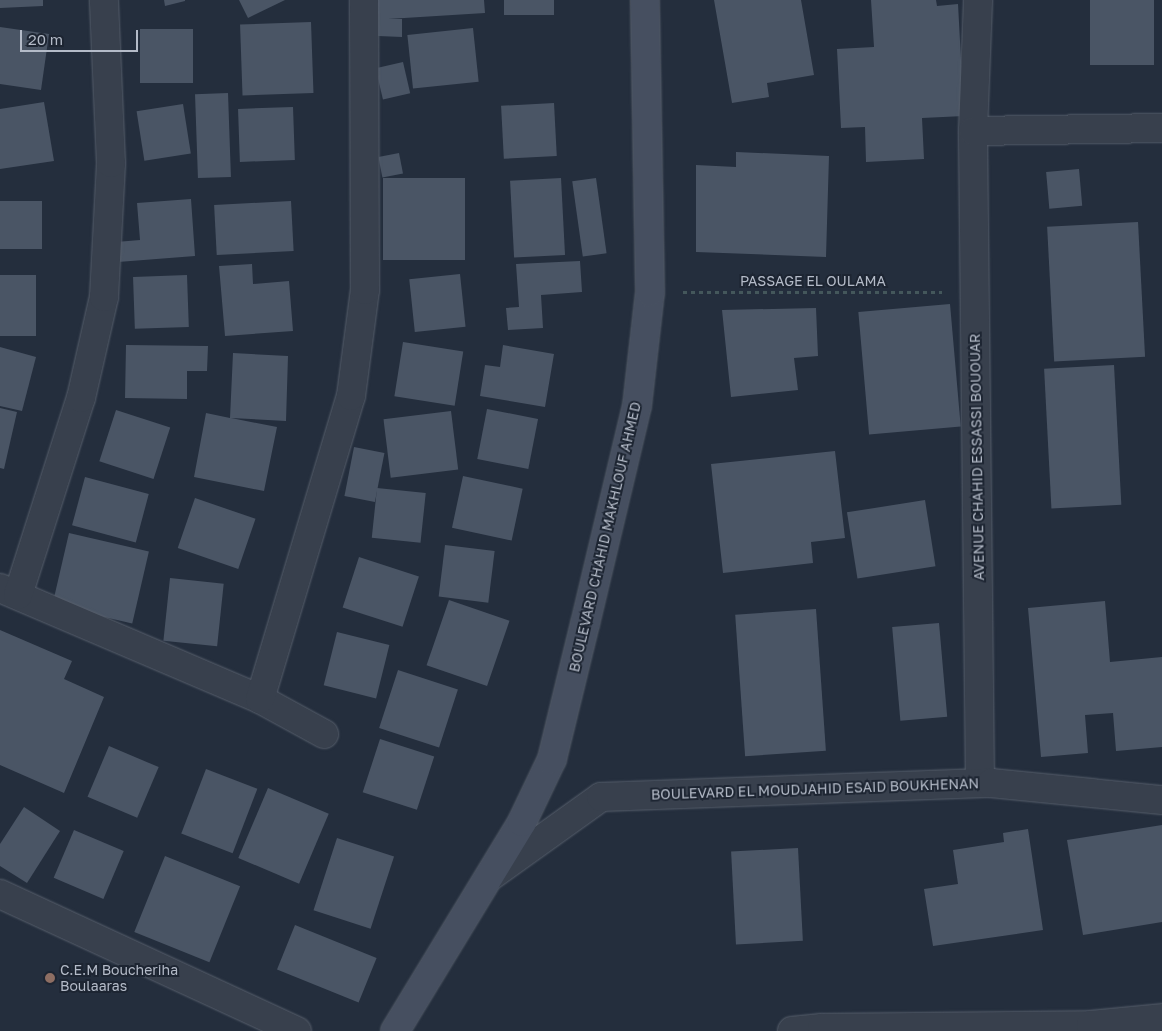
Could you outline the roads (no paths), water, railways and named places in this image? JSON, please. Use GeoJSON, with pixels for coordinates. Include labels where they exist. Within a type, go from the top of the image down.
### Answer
{"type":"FeatureCollection","features":[{"type":"Feature","properties":{"kind":"main road","name":"BOULEVARD CHAHID MAKHLOUF AHMED"},"geometry":{"type":"LineString","coordinates":[[395,1031],[492,875],[522,822],[552,759],[637,406],[650,292],[645,0]]}},
{"type":"Feature","properties":{"kind":"street"},"geometry":{"type":"LineString","coordinates":[[104,0],[110,163],[104,297],[81,398],[9,591],[260,699],[324,734]]}},
{"type":"Feature","properties":{"kind":"street"},"geometry":{"type":"LineString","coordinates":[[260,699],[351,396],[365,290],[364,0]]}},
{"type":"Feature","properties":{"kind":"street","name":"AVENUE CHAHID ESSASSI BOUOUAR"},"geometry":{"type":"LineString","coordinates":[[978,0],[973,131],[980,783]]}},
{"type":"Feature","properties":{"kind":"street"},"geometry":{"type":"LineString","coordinates":[[973,131],[1162,128]]}},
{"type":"Feature","properties":{"kind":"street","name":"BOULEVARD EL MOUDJAHID ESAID BOUKHENAN"},"geometry":{"type":"LineString","coordinates":[[492,875],[601,797],[980,783],[1162,800]]}},
{"type":"Feature","properties":{"kind":"street"},"geometry":{"type":"LineString","coordinates":[[0,894],[297,1031]]}},
{"type":"Feature","properties":{"kind":"street"},"geometry":{"type":"LineString","coordinates":[[792,1031],[822,1028],[1091,1025],[1162,1018]]}},
{"type":"Feature","properties":{"kind":"place","name":"C.E.M Boucheriha Boulaaras"},"geometry":{"type":"Point","coordinates":[50,978]}}]}
